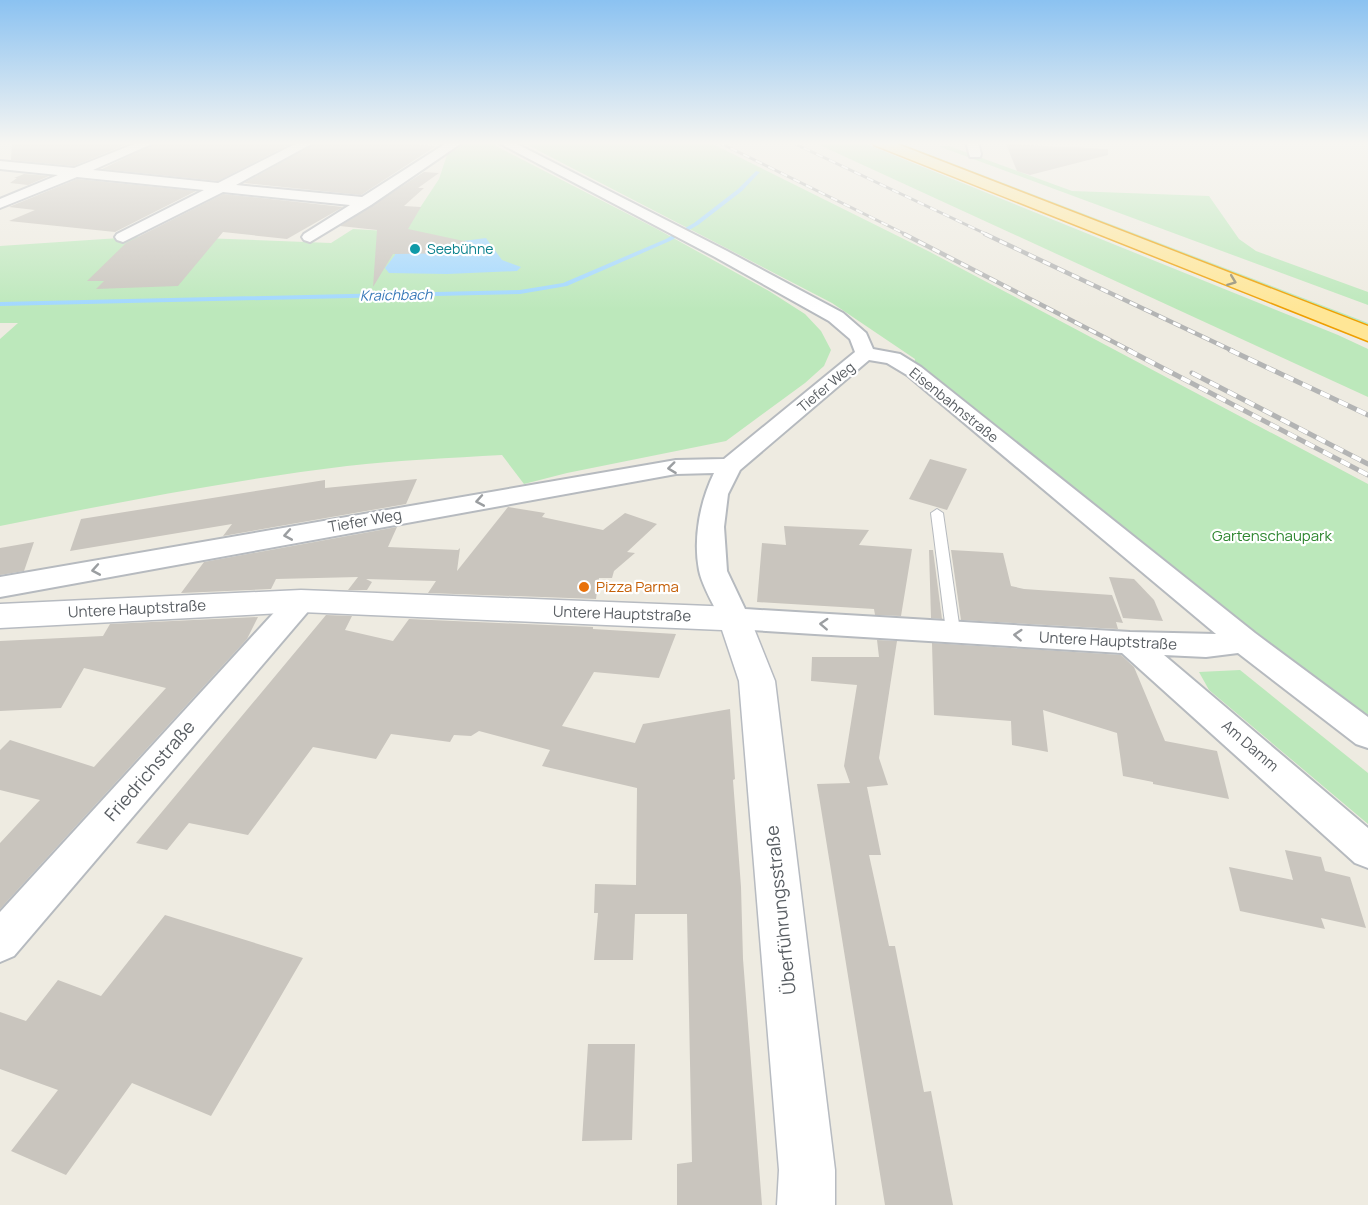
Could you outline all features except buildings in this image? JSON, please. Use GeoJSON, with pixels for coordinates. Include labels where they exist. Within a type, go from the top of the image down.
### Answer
{"type":"FeatureCollection","features":[{"type":"Feature","properties":{"kind":"highway"},"geometry":{"type":"LineString","coordinates":[[1023,198],[1368,334]]}},
{"type":"Feature","properties":{"kind":"highway"},"geometry":{"type":"LineString","coordinates":[[1054,198],[1368,318]]}},
{"type":"Feature","properties":{"kind":"highway"},"geometry":{"type":"LineString","coordinates":[[1272,296],[1368,345]]}},
{"type":"Feature","properties":{"kind":"main road","name":"Untere Hauptstraße"},"geometry":{"type":"LineString","coordinates":[[0,616],[301,601],[735,619]]}},
{"type":"Feature","properties":{"kind":"main road","name":"Überführungsstraße"},"geometry":{"type":"LineString","coordinates":[[735,619],[757,681],[812,1193]]}},
{"type":"Feature","properties":{"kind":"street"},"geometry":{"type":"LineString","coordinates":[[0,204],[14,198]]}},
{"type":"Feature","properties":{"kind":"street"},"geometry":{"type":"LineString","coordinates":[[123,237],[200,198]]}},
{"type":"Feature","properties":{"kind":"street"},"geometry":{"type":"LineString","coordinates":[[327,198],[366,202]]}},
{"type":"Feature","properties":{"kind":"street"},"geometry":{"type":"LineString","coordinates":[[309,237],[372,198]]}},
{"type":"Feature","properties":{"kind":"street"},"geometry":{"type":"LineString","coordinates":[[613,198],[836,317],[859,338],[865,353]]}},
{"type":"Feature","properties":{"kind":"street","name":"Tiefer Weg"},"geometry":{"type":"LineString","coordinates":[[735,619],[713,571],[711,527],[716,494],[730,466],[865,353]]}},
{"type":"Feature","properties":{"kind":"street","name":"Eisenbahnstraße"},"geometry":{"type":"LineString","coordinates":[[865,353],[893,358],[914,371],[1244,641],[1368,735]]}},
{"type":"Feature","properties":{"kind":"street","name":"Tiefer Weg"},"geometry":{"type":"LineString","coordinates":[[0,587],[676,467],[730,466]]}},
{"type":"Feature","properties":{"kind":"street","name":"Friedrichstraße"},"geometry":{"type":"LineString","coordinates":[[0,942],[301,601]]}},
{"type":"Feature","properties":{"kind":"street","name":"Untere Hauptstraße"},"geometry":{"type":"LineString","coordinates":[[735,619],[1130,643],[1206,646],[1244,641]]}},
{"type":"Feature","properties":{"kind":"street","name":"Am Damm"},"geometry":{"type":"LineString","coordinates":[[1130,643],[1368,851]]}},
{"type":"Feature","properties":{"kind":"lane"},"geometry":{"type":"LineString","coordinates":[[937,513],[953,631]]}},
{"type":"Feature","properties":{"kind":"green space"},"geometry":{"type":"Polygon","coordinates":[[[426,198],[597,198],[769,291],[805,314],[821,331],[831,350],[824,366],[805,383],[726,441],[567,473],[524,484],[502,455],[385,462],[217,485],[0,526],[0,339],[18,323],[0,323],[0,246],[149,236],[331,243],[353,229],[404,232],[426,198]]]}},
{"type":"Feature","properties":{"kind":"green space","name":"Gartenschaupark"},"geometry":{"type":"Polygon","coordinates":[[[630,198],[822,198],[930,252],[1368,484],[1368,725],[914,371],[915,359],[832,303],[630,198]]]}},
{"type":"Feature","properties":{"kind":"green space"},"geometry":{"type":"Polygon","coordinates":[[[935,198],[1000,198],[1338,335],[1368,349],[1368,397],[935,198]]]}},
{"type":"Feature","properties":{"kind":"green space"},"geometry":{"type":"Polygon","coordinates":[[[1035,198],[1043,198],[1368,323],[1368,327],[1035,198]]]}},
{"type":"Feature","properties":{"kind":"green space"},"geometry":{"type":"Polygon","coordinates":[[[1079,198],[1211,198],[1239,239],[1256,251],[1368,292],[1368,305],[1079,198]]]}},
{"type":"Feature","properties":{"kind":"green space"},"geometry":{"type":"Polygon","coordinates":[[[1240,670],[1368,773],[1368,824],[1209,690],[1199,672],[1240,670]]]}},
{"type":"Feature","properties":{"kind":"water"},"geometry":{"type":"Polygon","coordinates":[[[486,238],[502,260],[521,267],[517,271],[447,274],[389,273],[385,268],[395,255],[395,250],[486,238]]]}},
{"type":"Feature","properties":{"kind":"waterway","name":"Kraichbach"},"geometry":{"type":"LineString","coordinates":[[0,304],[520,292],[565,285],[668,240],[696,224],[729,198]]}},
{"type":"Feature","properties":{"kind":"railway"},"geometry":{"type":"LineString","coordinates":[[832,198],[907,235]]}},
{"type":"Feature","properties":{"kind":"railway"},"geometry":{"type":"LineString","coordinates":[[910,198],[988,235]]}},
{"type":"Feature","properties":{"kind":"railway"},"geometry":{"type":"LineString","coordinates":[[904,234],[1131,351]]}},
{"type":"Feature","properties":{"kind":"railway"},"geometry":{"type":"LineString","coordinates":[[985,234],[1233,351]]}},
{"type":"Feature","properties":{"kind":"railway"},"geometry":{"type":"LineString","coordinates":[[1128,350],[1368,475]]}},
{"type":"Feature","properties":{"kind":"railway"},"geometry":{"type":"LineString","coordinates":[[1230,350],[1368,415]]}},
{"type":"Feature","properties":{"kind":"railway"},"geometry":{"type":"LineString","coordinates":[[1192,373],[1368,464]]}},
{"type":"Feature","properties":{"kind":"place","name":"Seebühne"},"geometry":{"type":"Point","coordinates":[415,249]}},
{"type":"Feature","properties":{"kind":"place","name":"Pizza Parma"},"geometry":{"type":"Point","coordinates":[584,587]}}]}
